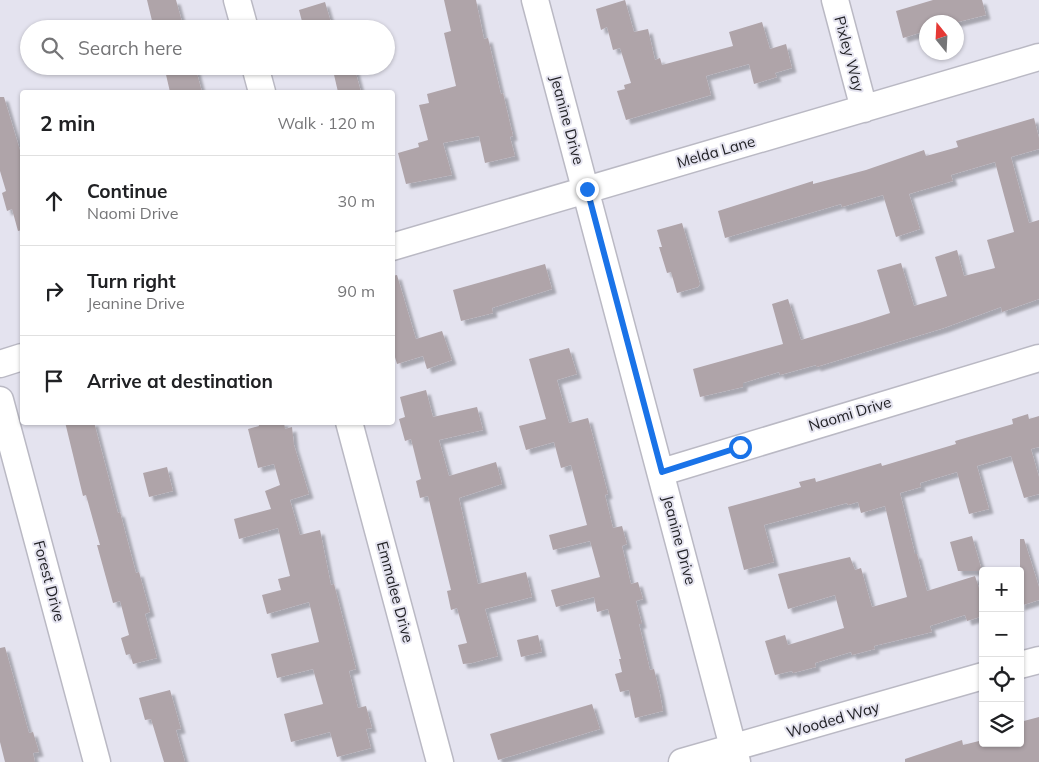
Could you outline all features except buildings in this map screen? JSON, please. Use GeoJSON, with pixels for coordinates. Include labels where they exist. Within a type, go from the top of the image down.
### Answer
{"type":"FeatureCollection","features":[{"type":"Feature","properties":{"kind":"street"},"geometry":{"type":"LineString","coordinates":[[237,0],[243,20]]}},
{"type":"Feature","properties":{"kind":"street","name":"Jeanine Drive"},"geometry":{"type":"LineString","coordinates":[[535,0],[587,189],[735,754]]}},
{"type":"Feature","properties":{"kind":"street","name":"Pixley Way"},"geometry":{"type":"LineString","coordinates":[[835,0],[864,109]]}},
{"type":"Feature","properties":{"kind":"street","name":"Melda Lane"},"geometry":{"type":"LineString","coordinates":[[395,246],[1039,57]]}},
{"type":"Feature","properties":{"kind":"street"},"geometry":{"type":"LineString","coordinates":[[257,75],[261,90]]}},
{"type":"Feature","properties":{"kind":"street","name":"Naomi Drive"},"geometry":{"type":"LineString","coordinates":[[662,472],[1039,358]]}},
{"type":"Feature","properties":{"kind":"street"},"geometry":{"type":"LineString","coordinates":[[0,364],[20,359]]}},
{"type":"Feature","properties":{"kind":"street","name":"Forest Drive"},"geometry":{"type":"LineString","coordinates":[[0,400],[97,762]]}},
{"type":"Feature","properties":{"kind":"street","name":"Emmalee Drive"},"geometry":{"type":"LineString","coordinates":[[350,425],[440,762]]}},
{"type":"Feature","properties":{"kind":"street"},"geometry":{"type":"LineString","coordinates":[[1024,664],[1039,660]]}},
{"type":"Feature","properties":{"kind":"street","name":"Wooded Way"},"geometry":{"type":"LineString","coordinates":[[682,762],[735,754],[751,744],[979,677]]}},
{"type":"Feature","properties":{"kind":"route"},"geometry":{"type":"LineString","coordinates":[[587,189],[611,286],[662,472],[740,447]]}}]}
